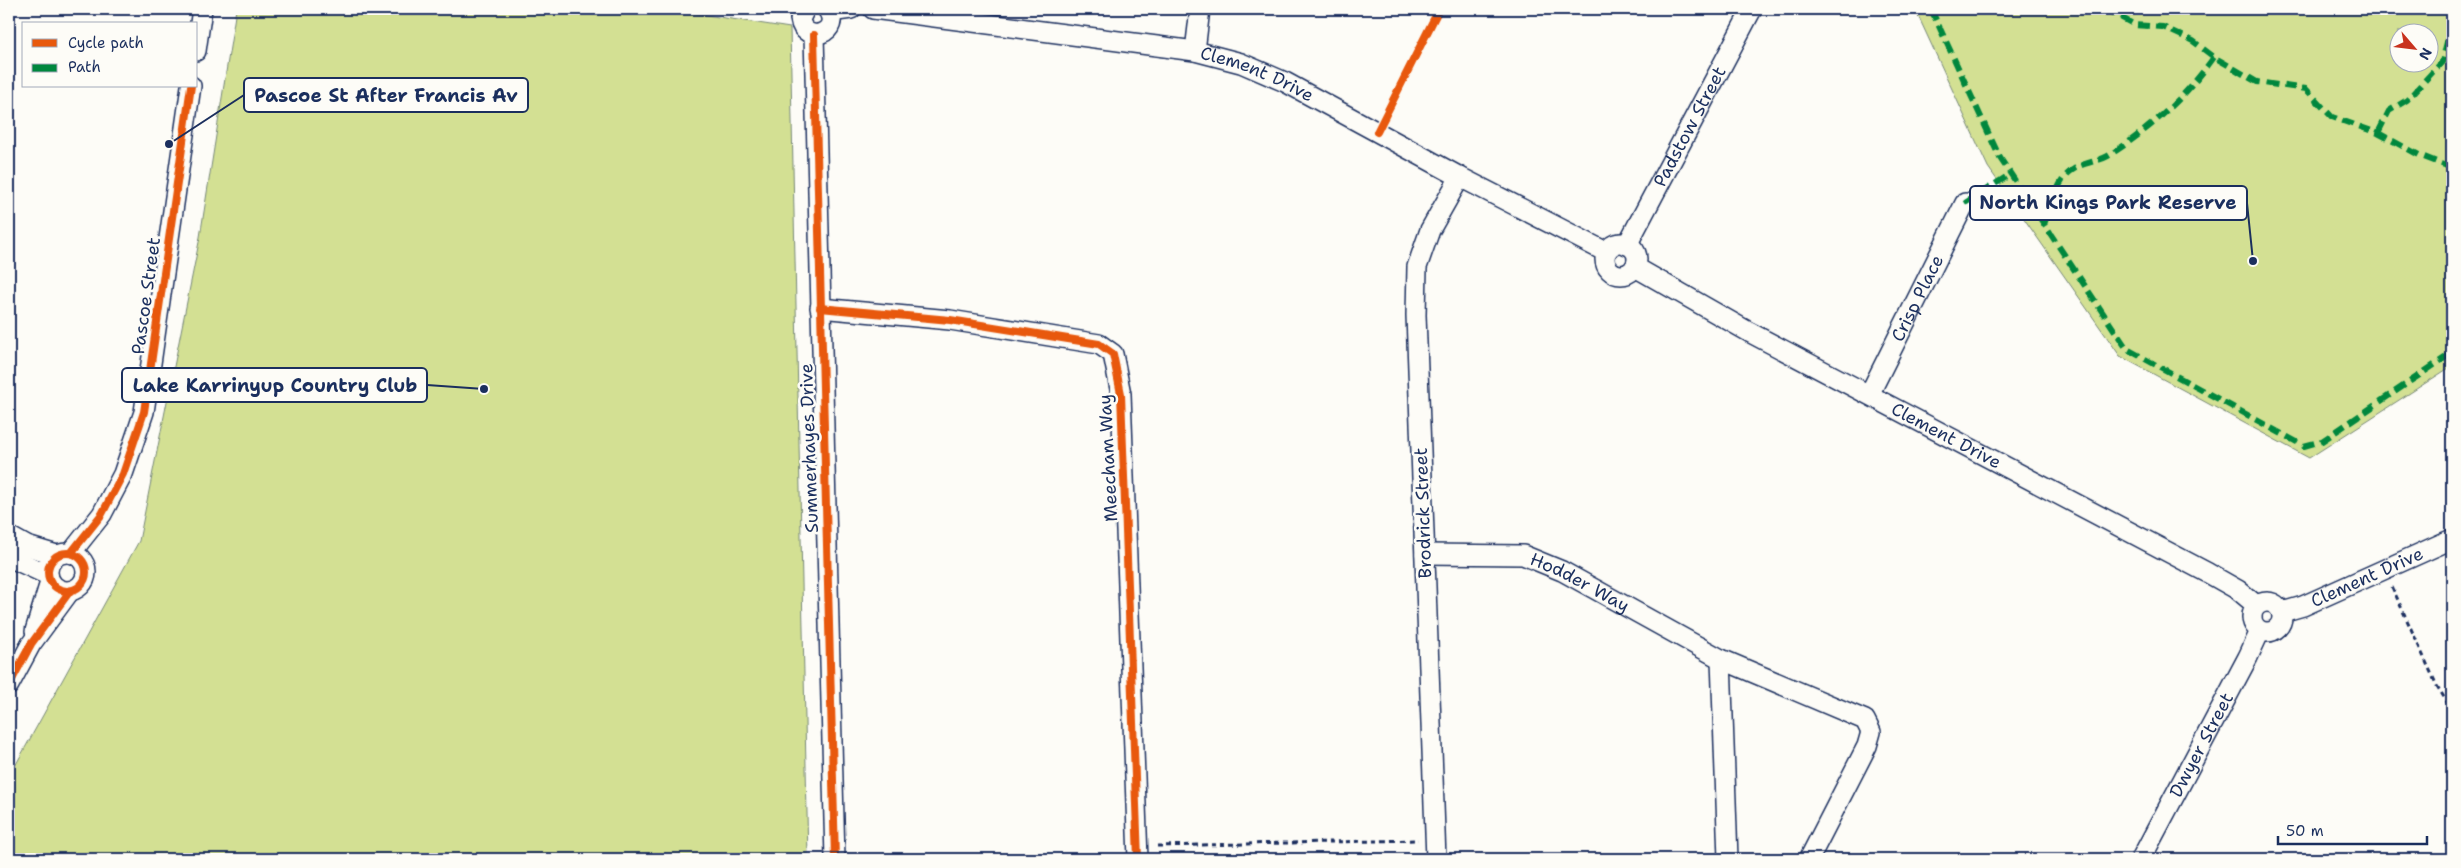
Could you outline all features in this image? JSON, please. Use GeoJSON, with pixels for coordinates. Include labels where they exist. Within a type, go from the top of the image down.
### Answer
{"type":"FeatureCollection","features":[{"type":"Feature","properties":{"kind":"street"},"geometry":{"type":"LineString","coordinates":[[198,37],[202,9]]}},
{"type":"Feature","properties":{"kind":"street"},"geometry":{"type":"LineString","coordinates":[[802,9],[801,24],[805,31],[814,35],[822,34],[829,29],[832,20],[829,10],[851,9]]}},
{"type":"Feature","properties":{"kind":"street","name":"Clement Drive"},"geometry":{"type":"LineString","coordinates":[[873,9],[1195,51],[1241,63],[1285,82],[1460,177],[1606,252]]}},
{"type":"Feature","properties":{"kind":"street"},"geometry":{"type":"LineString","coordinates":[[1195,51],[1200,9]]}},
{"type":"Feature","properties":{"kind":"street","name":"Padstow Street"},"geometry":{"type":"LineString","coordinates":[[1627,245],[1752,9]]}},
{"type":"Feature","properties":{"kind":"street","name":"Summerhayes Drive"},"geometry":{"type":"LineString","coordinates":[[814,35],[835,859]]}},
{"type":"Feature","properties":{"kind":"street","name":"Pascoe Street"},"geometry":{"type":"LineString","coordinates":[[86,568],[102,514],[123,474],[144,412],[191,88]]}},
{"type":"Feature","properties":{"kind":"street","name":"Brodrick Street"},"geometry":{"type":"LineString","coordinates":[[1436,859],[1417,267],[1430,230],[1460,177]]}},
{"type":"Feature","properties":{"kind":"street","name":"Crisp Place"},"geometry":{"type":"LineString","coordinates":[[1870,394],[1965,203]]}},
{"type":"Feature","properties":{"kind":"street"},"geometry":{"type":"LineString","coordinates":[[1615,244],[1627,245],[1635,252],[1635,266],[1624,275],[1615,275],[1605,266],[1606,252],[1615,244]]}},
{"type":"Feature","properties":{"kind":"street","name":"Clement Drive"},"geometry":{"type":"LineString","coordinates":[[1635,266],[1749,332],[2208,572],[2238,590],[2256,605]]}},
{"type":"Feature","properties":{"kind":"street","name":"Meecham Way"},"geometry":{"type":"LineString","coordinates":[[820,308],[959,322],[1100,344],[1113,354],[1121,394],[1138,853]]}},
{"type":"Feature","properties":{"kind":"street","name":"Pascoe Street"},"geometry":{"type":"LineString","coordinates":[[64,554],[102,514]]}},
{"type":"Feature","properties":{"kind":"street"},"geometry":{"type":"LineString","coordinates":[[9,536],[27,546],[81,558],[86,568],[85,580],[76,589],[70,591],[59,590],[49,579],[9,556]]}},
{"type":"Feature","properties":{"kind":"street","name":"Clement Drive"},"geometry":{"type":"LineString","coordinates":[[2282,612],[2303,606],[2452,538]]}},
{"type":"Feature","properties":{"kind":"street"},"geometry":{"type":"LineString","coordinates":[[31,644],[49,579],[49,564],[64,554]]}},
{"type":"Feature","properties":{"kind":"street","name":"Hodder Way"},"geometry":{"type":"LineString","coordinates":[[1425,554],[1523,555],[1562,571],[1721,659],[1865,720],[1871,732],[1857,769],[1809,859]]}},
{"type":"Feature","properties":{"kind":"street"},"geometry":{"type":"LineString","coordinates":[[9,685],[31,644],[70,591]]}},
{"type":"Feature","properties":{"kind":"street"},"geometry":{"type":"LineString","coordinates":[[2262,602],[2274,603],[2282,612],[2282,618],[2277,629],[2272,632],[2260,631],[2252,622],[2253,610],[2256,605],[2262,602]]}},
{"type":"Feature","properties":{"kind":"street","name":"Dwyer Street"},"geometry":{"type":"LineString","coordinates":[[2141,859],[2260,631]]}},
{"type":"Feature","properties":{"kind":"street"},"geometry":{"type":"LineString","coordinates":[[1721,659],[1728,859]]}},
{"type":"Feature","properties":{"kind":"path"},"geometry":{"type":"LineString","coordinates":[[2384,568],[2437,686],[2452,710]]}},
{"type":"Feature","properties":{"kind":"path"},"geometry":{"type":"LineString","coordinates":[[1138,853],[1436,840]]}},
{"type":"Feature","properties":{"kind":"green space"},"geometry":{"type":"Polygon","coordinates":[[[236,9],[667,9],[790,28],[808,859],[9,859],[9,777],[139,541],[200,237],[236,9]]]}},
{"type":"Feature","properties":{"kind":"green space"},"geometry":{"type":"Polygon","coordinates":[[[1915,9],[2452,9],[2452,366],[2309,458],[2120,356],[1988,167],[1915,9]]]}},
{"type":"Feature","properties":{"kind":"marked path"},"geometry":{"type":"LineString","coordinates":[[1931,9],[2000,158],[2127,349],[2304,446],[2322,441],[2452,353]]}},
{"type":"Feature","properties":{"kind":"marked path"},"geometry":{"type":"LineString","coordinates":[[2105,9],[2135,25],[2163,27],[2193,41],[2214,57],[2257,82],[2306,89],[2332,117],[2378,133],[2419,155],[2452,168]]}},
{"type":"Feature","properties":{"kind":"marked path"},"geometry":{"type":"LineString","coordinates":[[2378,133],[2389,111],[2407,100],[2442,62],[2452,22]]}},
{"type":"Feature","properties":{"kind":"marked path"},"geometry":{"type":"LineString","coordinates":[[2044,224],[2058,188],[2069,173],[2079,166],[2108,156],[2152,124],[2179,99],[2214,57]]}},
{"type":"Feature","properties":{"kind":"marked path"},"geometry":{"type":"LineString","coordinates":[[1965,203],[2011,174]]}},
{"type":"Feature","properties":{"kind":"cycle path"},"geometry":{"type":"LineString","coordinates":[[1377,132],[1439,9]]}},
{"type":"Feature","properties":{"kind":"cycle path"},"geometry":{"type":"LineString","coordinates":[[814,35],[835,859]]}},
{"type":"Feature","properties":{"kind":"cycle path"},"geometry":{"type":"LineString","coordinates":[[71,553],[102,514],[123,474],[144,412],[191,88]]}},
{"type":"Feature","properties":{"kind":"cycle path"},"geometry":{"type":"LineString","coordinates":[[820,308],[950,320],[1099,344],[1113,354],[1121,394],[1138,859]]}},
{"type":"Feature","properties":{"kind":"cycle path"},"geometry":{"type":"LineString","coordinates":[[67,553],[81,558],[86,572],[81,586],[67,591],[53,586],[48,572],[53,558],[67,553]]}},
{"type":"Feature","properties":{"kind":"cycle path"},"geometry":{"type":"LineString","coordinates":[[9,685],[31,644],[70,591]]}},
{"type":"Feature","properties":{"kind":"place","name":"Pascoe St After Francis Av"},"geometry":{"type":"Point","coordinates":[169,144]}},
{"type":"Feature","properties":{"kind":"place","name":"North Kings Park Reserve"},"geometry":{"type":"Point","coordinates":[2253,261]}},
{"type":"Feature","properties":{"kind":"place","name":"Lake Karrinyup Country Club"},"geometry":{"type":"Point","coordinates":[484,389]}}]}
